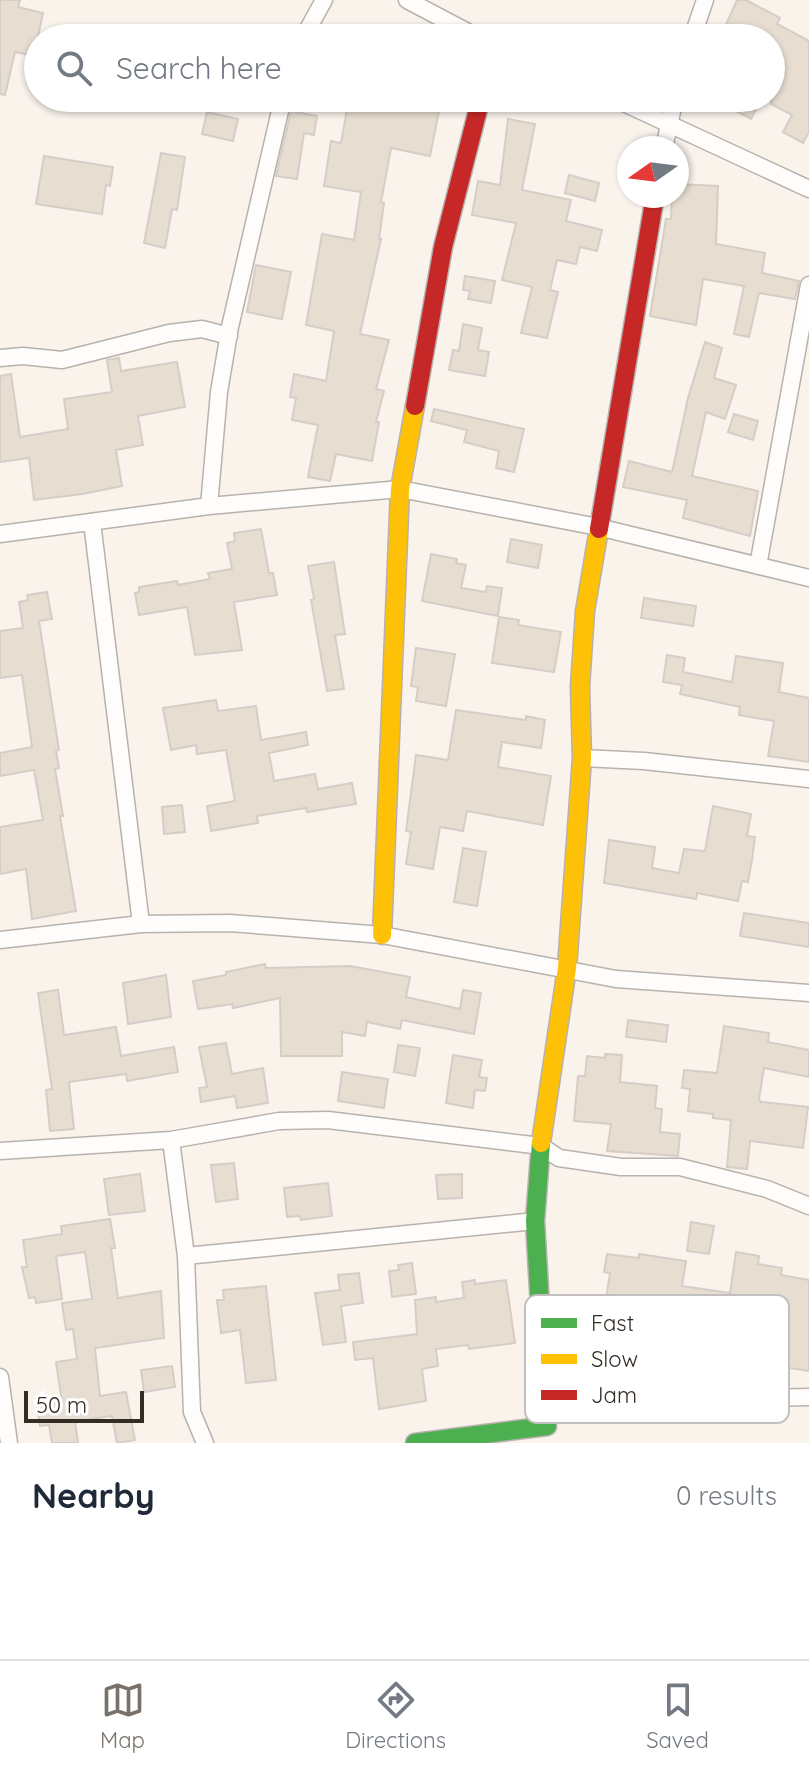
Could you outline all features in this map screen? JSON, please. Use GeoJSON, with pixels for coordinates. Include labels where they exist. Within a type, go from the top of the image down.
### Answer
{"type":"FeatureCollection","features":[{"type":"Feature","properties":{"kind":"street"},"geometry":{"type":"LineString","coordinates":[[311,24],[324,0]]}},
{"type":"Feature","properties":{"kind":"street"},"geometry":{"type":"LineString","coordinates":[[407,0],[452,24]]}},
{"type":"Feature","properties":{"kind":"street"},"geometry":{"type":"LineString","coordinates":[[697,24],[705,0]]}},
{"type":"Feature","properties":{"kind":"street"},"geometry":{"type":"LineString","coordinates":[[209,506],[219,392],[229,336],[280,112]]}},
{"type":"Feature","properties":{"kind":"street"},"geometry":{"type":"LineString","coordinates":[[382,935],[400,489],[443,247],[477,112]]}},
{"type":"Feature","properties":{"kind":"street"},"geometry":{"type":"LineString","coordinates":[[645,112],[809,189]]}},
{"type":"Feature","properties":{"kind":"street"},"geometry":{"type":"LineString","coordinates":[[666,136],[671,112]]}},
{"type":"Feature","properties":{"kind":"street"},"geometry":{"type":"LineString","coordinates":[[539,1295],[535,1221],[541,1146],[567,968],[582,758],[580,687],[585,611],[653,208]]}},
{"type":"Feature","properties":{"kind":"street"},"geometry":{"type":"LineString","coordinates":[[758,566],[809,285]]}},
{"type":"Feature","properties":{"kind":"street"},"geometry":{"type":"LineString","coordinates":[[0,358],[23,356],[62,360],[169,333],[202,329],[229,336]]}},
{"type":"Feature","properties":{"kind":"street"},"geometry":{"type":"LineString","coordinates":[[0,534],[209,506],[400,489],[598,527],[809,578]]}},
{"type":"Feature","properties":{"kind":"street"},"geometry":{"type":"LineString","coordinates":[[92,522],[141,924]]}},
{"type":"Feature","properties":{"kind":"street"},"geometry":{"type":"LineString","coordinates":[[582,758],[644,761],[809,779]]}},
{"type":"Feature","properties":{"kind":"street"},"geometry":{"type":"LineString","coordinates":[[0,940],[141,924],[230,923],[382,935],[616,979],[809,993]]}},
{"type":"Feature","properties":{"kind":"street"},"geometry":{"type":"LineString","coordinates":[[0,1151],[171,1140],[279,1121],[328,1120],[541,1146],[559,1158],[621,1167],[680,1167],[767,1189],[809,1206]]}},
{"type":"Feature","properties":{"kind":"street"},"geometry":{"type":"LineString","coordinates":[[171,1140],[186,1256],[192,1412],[205,1443]]}},
{"type":"Feature","properties":{"kind":"street"},"geometry":{"type":"LineString","coordinates":[[186,1256],[535,1221]]}},
{"type":"Feature","properties":{"kind":"street"},"geometry":{"type":"LineString","coordinates":[[0,1377],[9,1443]]}},
{"type":"Feature","properties":{"kind":"street"},"geometry":{"type":"LineString","coordinates":[[789,1397],[809,1397]]}},
{"type":"Feature","properties":{"kind":"street"},"geometry":{"type":"LineString","coordinates":[[415,1443],[547,1426],[547,1423]]}},
{"type":"Feature","properties":{"kind":"building"},"geometry":{"type":"Polygon","coordinates":[[[0,0],[20,0],[18,7],[43,13],[41,24],[24,24],[24,54],[15,52],[5,95],[0,94],[0,0]]]}},
{"type":"Feature","properties":{"kind":"building"},"geometry":{"type":"Polygon","coordinates":[[[737,0],[746,0],[780,18],[777,24],[726,24],[737,0]]]}},
{"type":"Feature","properties":{"kind":"building"},"geometry":{"type":"Polygon","coordinates":[[[785,28],[809,41],[809,132],[803,143],[783,132],[792,115],[785,111],[785,28]]]}},
{"type":"Feature","properties":{"kind":"building"},"geometry":{"type":"Polygon","coordinates":[[[207,112],[238,119],[233,141],[202,134],[207,112]]]}},
{"type":"Feature","properties":{"kind":"building"},"geometry":{"type":"Polygon","coordinates":[[[291,112],[317,116],[314,135],[304,133],[297,179],[276,176],[291,112]]]}},
{"type":"Feature","properties":{"kind":"building"},"geometry":{"type":"Polygon","coordinates":[[[347,112],[439,112],[430,156],[391,148],[381,202],[384,203],[381,239],[360,334],[389,340],[376,389],[384,391],[376,422],[379,422],[372,461],[336,454],[330,481],[308,477],[318,425],[292,420],[296,398],[290,397],[294,374],[326,381],[334,331],[306,325],[322,234],[354,240],[361,192],[324,186],[331,141],[341,143],[347,112]]]}},
{"type":"Feature","properties":{"kind":"building"},"geometry":{"type":"Polygon","coordinates":[[[738,112],[755,112],[751,119],[738,112]]]}},
{"type":"Feature","properties":{"kind":"building"},"geometry":{"type":"Polygon","coordinates":[[[508,119],[535,124],[522,190],[571,200],[566,221],[602,230],[597,251],[580,247],[576,264],[557,260],[550,290],[558,292],[547,338],[521,333],[532,287],[502,280],[516,223],[472,215],[478,181],[500,185],[508,119]]]}},
{"type":"Feature","properties":{"kind":"building"},"geometry":{"type":"Polygon","coordinates":[[[161,153],[185,157],[177,210],[172,209],[165,248],[144,243],[161,153]]]}},
{"type":"Feature","properties":{"kind":"building"},"geometry":{"type":"Polygon","coordinates":[[[44,156],[113,167],[110,186],[106,185],[102,214],[36,204],[44,156]]]}},
{"type":"Feature","properties":{"kind":"building"},"geometry":{"type":"Polygon","coordinates":[[[569,175],[599,183],[595,201],[565,193],[569,175]]]}},
{"type":"Feature","properties":{"kind":"building"},"geometry":{"type":"Polygon","coordinates":[[[689,185],[718,186],[716,244],[765,253],[762,273],[799,281],[795,299],[759,293],[749,337],[734,334],[744,286],[703,279],[696,325],[650,316],[666,219],[671,219],[671,208],[689,208],[689,185]]]}},
{"type":"Feature","properties":{"kind":"building"},"geometry":{"type":"Polygon","coordinates":[[[256,265],[291,272],[282,319],[247,312],[256,265]]]}},
{"type":"Feature","properties":{"kind":"building"},"geometry":{"type":"Polygon","coordinates":[[[465,276],[495,281],[491,303],[468,299],[470,291],[463,290],[465,276]]]}},
{"type":"Feature","properties":{"kind":"building"},"geometry":{"type":"Polygon","coordinates":[[[463,324],[482,328],[478,350],[489,352],[485,376],[449,370],[453,350],[459,351],[463,324]]]}},
{"type":"Feature","properties":{"kind":"building"},"geometry":{"type":"Polygon","coordinates":[[[705,342],[722,348],[714,378],[736,385],[725,419],[706,412],[692,476],[758,491],[750,536],[683,518],[687,500],[623,487],[629,461],[672,472],[688,398],[705,342]]]}},
{"type":"Feature","properties":{"kind":"building"},"geometry":{"type":"Polygon","coordinates":[[[119,358],[121,371],[177,362],[185,407],[138,416],[143,445],[116,450],[122,486],[34,500],[29,458],[0,462],[0,376],[11,374],[20,437],[68,429],[64,399],[112,392],[107,360],[119,358]]]}},
{"type":"Feature","properties":{"kind":"building"},"geometry":{"type":"Polygon","coordinates":[[[434,409],[524,429],[514,472],[496,468],[499,451],[464,442],[467,430],[431,421],[434,409]]]}},
{"type":"Feature","properties":{"kind":"building"},"geometry":{"type":"Polygon","coordinates":[[[734,414],[758,421],[753,440],[728,432],[734,414]]]}},
{"type":"Feature","properties":{"kind":"building"},"geometry":{"type":"Polygon","coordinates":[[[261,529],[269,573],[273,573],[277,595],[234,602],[242,650],[195,655],[187,607],[139,615],[135,593],[139,592],[139,587],[210,579],[208,573],[232,569],[227,543],[235,541],[234,533],[261,529]]]}},
{"type":"Feature","properties":{"kind":"building"},"geometry":{"type":"Polygon","coordinates":[[[511,539],[542,545],[538,568],[507,562],[511,539]]]}},
{"type":"Feature","properties":{"kind":"building"},"geometry":{"type":"Polygon","coordinates":[[[431,554],[457,559],[456,563],[466,565],[461,588],[486,592],[487,586],[502,588],[498,616],[422,601],[431,554]]]}},
{"type":"Feature","properties":{"kind":"building"},"geometry":{"type":"Polygon","coordinates":[[[334,562],[345,634],[335,635],[344,689],[327,691],[308,566],[334,562]]]}},
{"type":"Feature","properties":{"kind":"building"},"geometry":{"type":"Polygon","coordinates":[[[47,592],[52,619],[39,621],[59,750],[56,751],[59,768],[55,769],[63,816],[60,816],[76,911],[32,919],[26,869],[0,874],[0,827],[43,820],[34,770],[0,776],[0,753],[32,747],[22,675],[0,678],[0,631],[23,628],[19,602],[28,600],[27,595],[47,592]]]}},
{"type":"Feature","properties":{"kind":"building"},"geometry":{"type":"Polygon","coordinates":[[[644,598],[696,606],[693,626],[641,618],[644,598]]]}},
{"type":"Feature","properties":{"kind":"building"},"geometry":{"type":"Polygon","coordinates":[[[499,617],[519,620],[518,625],[561,632],[554,672],[492,663],[499,617]]]}},
{"type":"Feature","properties":{"kind":"building"},"geometry":{"type":"Polygon","coordinates":[[[416,648],[455,654],[446,706],[416,701],[418,687],[411,686],[416,648]]]}},
{"type":"Feature","properties":{"kind":"building"},"geometry":{"type":"Polygon","coordinates":[[[667,655],[685,658],[683,672],[732,682],[736,656],[783,663],[779,692],[809,698],[809,762],[768,756],[774,721],[739,715],[740,707],[680,694],[682,685],[663,682],[667,655]]]}},
{"type":"Feature","properties":{"kind":"building"},"geometry":{"type":"Polygon","coordinates":[[[216,700],[218,711],[256,706],[261,740],[306,732],[308,745],[269,753],[274,781],[315,774],[318,789],[352,783],[356,804],[257,816],[258,823],[211,831],[207,806],[235,801],[226,750],[197,754],[196,745],[171,750],[163,708],[216,700]]]}},
{"type":"Feature","properties":{"kind":"building"},"geometry":{"type":"Polygon","coordinates":[[[456,710],[545,720],[541,748],[502,742],[498,767],[551,776],[543,825],[467,811],[463,831],[440,827],[433,869],[406,864],[411,832],[406,831],[416,755],[448,760],[456,710]]]}},
{"type":"Feature","properties":{"kind":"building"},"geometry":{"type":"Polygon","coordinates":[[[182,805],[185,832],[164,834],[162,807],[182,805]]]}},
{"type":"Feature","properties":{"kind":"building"},"geometry":{"type":"Polygon","coordinates":[[[713,806],[751,814],[747,836],[755,837],[752,860],[748,882],[742,881],[738,901],[697,893],[696,899],[604,883],[609,840],[655,847],[652,868],[679,873],[684,849],[705,851],[713,806]]]}},
{"type":"Feature","properties":{"kind":"building"},"geometry":{"type":"Polygon","coordinates":[[[463,848],[486,852],[477,906],[454,902],[463,848]]]}},
{"type":"Feature","properties":{"kind":"building"},"geometry":{"type":"Polygon","coordinates":[[[744,913],[809,923],[809,947],[740,936],[744,913]]]}},
{"type":"Feature","properties":{"kind":"building"},"geometry":{"type":"Polygon","coordinates":[[[265,964],[266,968],[350,966],[410,977],[406,997],[460,1009],[463,990],[481,993],[474,1034],[402,1020],[400,1029],[367,1022],[365,1036],[342,1032],[342,1056],[281,1056],[280,998],[233,1008],[232,1004],[198,1009],[193,981],[265,964]]]}},
{"type":"Feature","properties":{"kind":"building"},"geometry":{"type":"Polygon","coordinates":[[[166,975],[171,1017],[128,1024],[123,983],[166,975]]]}},
{"type":"Feature","properties":{"kind":"building"},"geometry":{"type":"Polygon","coordinates":[[[58,990],[64,1035],[116,1027],[121,1056],[174,1047],[178,1072],[127,1081],[126,1074],[69,1082],[74,1129],[50,1131],[46,1090],[52,1089],[38,993],[58,990]]]}},
{"type":"Feature","properties":{"kind":"building"},"geometry":{"type":"Polygon","coordinates":[[[628,1020],[668,1025],[666,1042],[626,1037],[628,1020]]]}},
{"type":"Feature","properties":{"kind":"building"},"geometry":{"type":"Polygon","coordinates":[[[724,1026],[769,1033],[768,1042],[809,1050],[809,1077],[764,1068],[759,1099],[761,1102],[808,1107],[803,1148],[750,1141],[747,1169],[727,1167],[731,1120],[688,1111],[690,1089],[682,1088],[684,1070],[717,1073],[724,1026]]]}},
{"type":"Feature","properties":{"kind":"building"},"geometry":{"type":"Polygon","coordinates":[[[226,1043],[232,1074],[263,1068],[268,1103],[237,1108],[235,1096],[201,1102],[199,1088],[207,1087],[199,1047],[226,1043]]]}},
{"type":"Feature","properties":{"kind":"building"},"geometry":{"type":"Polygon","coordinates":[[[398,1045],[420,1048],[415,1076],[394,1072],[398,1045]]]}},
{"type":"Feature","properties":{"kind":"building"},"geometry":{"type":"Polygon","coordinates":[[[605,1054],[622,1055],[620,1082],[657,1086],[655,1108],[662,1109],[660,1132],[680,1134],[678,1156],[607,1151],[611,1124],[574,1121],[578,1076],[585,1076],[587,1056],[605,1058],[605,1054]]]}},
{"type":"Feature","properties":{"kind":"building"},"geometry":{"type":"Polygon","coordinates":[[[453,1055],[482,1060],[479,1077],[487,1078],[485,1091],[475,1090],[473,1108],[446,1103],[453,1055]]]}},
{"type":"Feature","properties":{"kind":"building"},"geometry":{"type":"Polygon","coordinates":[[[342,1072],[388,1079],[384,1108],[338,1101],[342,1072]]]}},
{"type":"Feature","properties":{"kind":"building"},"geometry":{"type":"Polygon","coordinates":[[[234,1163],[238,1199],[216,1202],[211,1165],[234,1163]]]}},
{"type":"Feature","properties":{"kind":"building"},"geometry":{"type":"Polygon","coordinates":[[[140,1174],[145,1211],[109,1215],[104,1179],[140,1174]]]}},
{"type":"Feature","properties":{"kind":"building"},"geometry":{"type":"Polygon","coordinates":[[[462,1174],[462,1198],[438,1199],[436,1175],[462,1174]]]}},
{"type":"Feature","properties":{"kind":"building"},"geometry":{"type":"Polygon","coordinates":[[[328,1183],[332,1216],[301,1220],[300,1216],[287,1217],[284,1188],[328,1183]]]}},
{"type":"Feature","properties":{"kind":"building"},"geometry":{"type":"Polygon","coordinates":[[[110,1219],[118,1298],[161,1291],[164,1338],[95,1348],[100,1396],[126,1392],[135,1440],[117,1443],[112,1416],[75,1421],[78,1443],[52,1443],[49,1425],[40,1426],[37,1406],[62,1402],[56,1362],[77,1359],[73,1329],[66,1330],[62,1303],[92,1299],[85,1252],[56,1256],[62,1299],[36,1303],[35,1297],[29,1298],[22,1267],[27,1267],[23,1240],[62,1234],[61,1226],[110,1219]]]}},
{"type":"Feature","properties":{"kind":"building"},"geometry":{"type":"Polygon","coordinates":[[[691,1222],[714,1226],[709,1254],[687,1251],[691,1222]]]}},
{"type":"Feature","properties":{"kind":"building"},"geometry":{"type":"Polygon","coordinates":[[[736,1252],[759,1256],[758,1264],[782,1268],[781,1275],[809,1280],[809,1371],[789,1368],[789,1295],[607,1295],[610,1273],[604,1272],[607,1254],[639,1258],[639,1254],[686,1261],[682,1286],[730,1293],[736,1252]]]}},
{"type":"Feature","properties":{"kind":"building"},"geometry":{"type":"Polygon","coordinates":[[[412,1263],[416,1294],[392,1297],[389,1271],[399,1270],[398,1265],[412,1263]]]}},
{"type":"Feature","properties":{"kind":"building"},"geometry":{"type":"Polygon","coordinates":[[[359,1273],[363,1303],[341,1306],[346,1342],[323,1345],[315,1293],[340,1290],[338,1275],[359,1273]]]}},
{"type":"Feature","properties":{"kind":"building"},"geometry":{"type":"Polygon","coordinates":[[[475,1280],[475,1284],[506,1280],[515,1343],[469,1349],[468,1345],[436,1349],[438,1366],[422,1369],[426,1401],[379,1409],[373,1358],[355,1360],[353,1342],[417,1334],[415,1300],[436,1297],[436,1302],[464,1298],[462,1282],[475,1280]]]}},
{"type":"Feature","properties":{"kind":"building"},"geometry":{"type":"Polygon","coordinates":[[[266,1286],[276,1380],[246,1383],[240,1330],[221,1333],[217,1300],[224,1300],[223,1290],[266,1286]]]}},
{"type":"Feature","properties":{"kind":"building"},"geometry":{"type":"Polygon","coordinates":[[[172,1366],[175,1387],[144,1392],[141,1370],[172,1366]]]}},
{"type":"Feature","properties":{"kind":"traffic: fast"},"geometry":{"type":"LineString","coordinates":[[539,1295],[535,1221],[541,1143]]}},
{"type":"Feature","properties":{"kind":"traffic: fast"},"geometry":{"type":"LineString","coordinates":[[415,1443],[547,1426],[547,1423]]}},
{"type":"Feature","properties":{"kind":"traffic: slow"},"geometry":{"type":"LineString","coordinates":[[382,935],[400,489],[415,406]]}},
{"type":"Feature","properties":{"kind":"traffic: slow"},"geometry":{"type":"LineString","coordinates":[[541,1143],[567,968],[582,758],[580,687],[585,611],[599,529]]}},
{"type":"Feature","properties":{"kind":"traffic: jam"},"geometry":{"type":"LineString","coordinates":[[415,406],[443,247],[477,112]]}},
{"type":"Feature","properties":{"kind":"traffic: jam"},"geometry":{"type":"LineString","coordinates":[[599,529],[653,208]]}}]}
